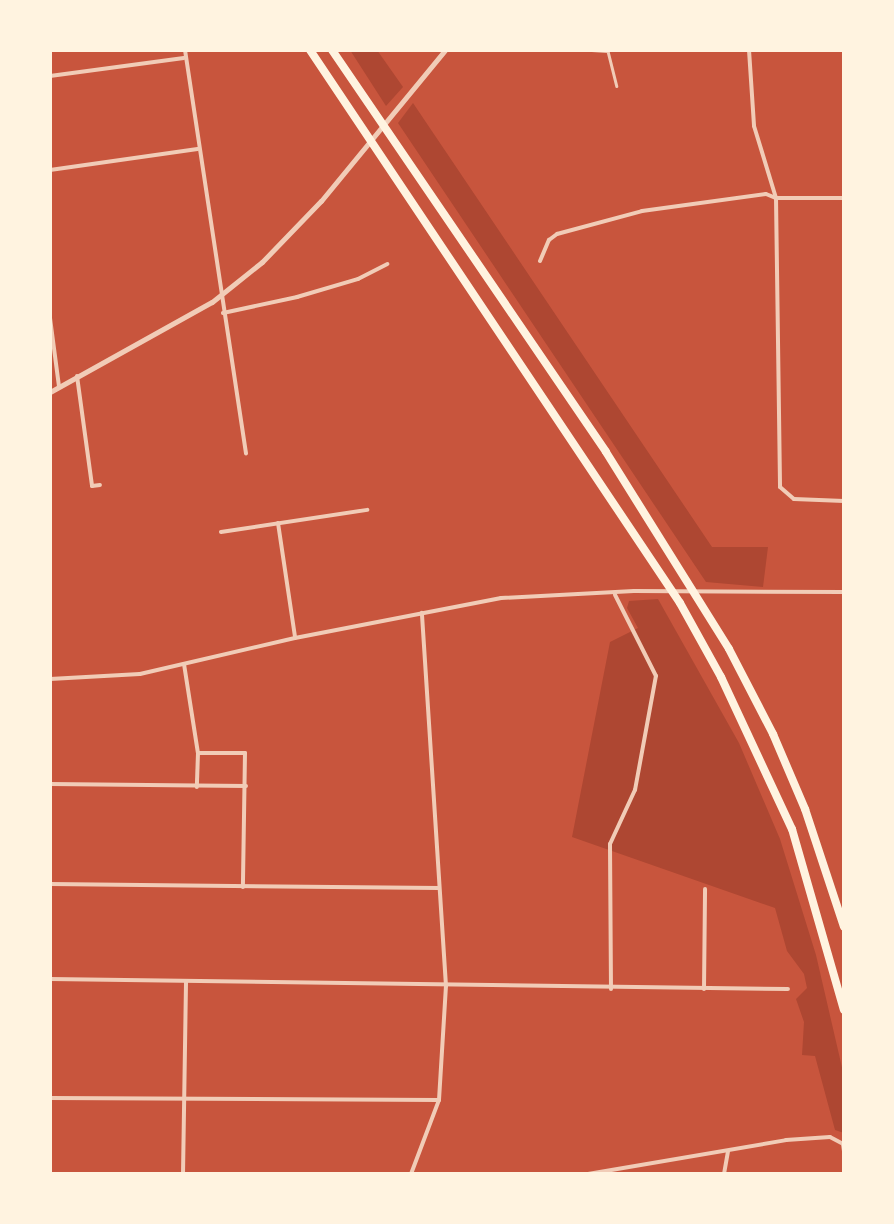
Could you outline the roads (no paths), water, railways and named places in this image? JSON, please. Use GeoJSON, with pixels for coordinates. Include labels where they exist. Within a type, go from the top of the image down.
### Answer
{"type":"FeatureCollection","features":[{"type":"Feature","properties":{"kind":"highway"},"geometry":{"type":"LineString","coordinates":[[310,50],[680,603],[722,677],[792,829],[844,1010]]}},
{"type":"Feature","properties":{"kind":"highway"},"geometry":{"type":"LineString","coordinates":[[332,50],[606,452],[720,635],[773,734],[818,846],[844,927]]}},
{"type":"Feature","properties":{"kind":"street"},"geometry":{"type":"LineString","coordinates":[[184,50],[246,454]]}},
{"type":"Feature","properties":{"kind":"street"},"geometry":{"type":"LineString","coordinates":[[50,392],[221,296],[294,232],[445,50]]}},
{"type":"Feature","properties":{"kind":"street"},"geometry":{"type":"LineString","coordinates":[[592,50],[608,51]]}},
{"type":"Feature","properties":{"kind":"street"},"geometry":{"type":"LineString","coordinates":[[748,50],[754,126],[776,198],[780,487],[794,499],[844,500]]}},
{"type":"Feature","properties":{"kind":"street"},"geometry":{"type":"LineString","coordinates":[[50,76],[185,58]]}},
{"type":"Feature","properties":{"kind":"street"},"geometry":{"type":"LineString","coordinates":[[50,170],[198,149]]}},
{"type":"Feature","properties":{"kind":"street"},"geometry":{"type":"LineString","coordinates":[[540,261],[552,236],[610,218],[766,194],[776,198],[844,198]]}},
{"type":"Feature","properties":{"kind":"street"},"geometry":{"type":"LineString","coordinates":[[222,313],[297,297],[358,278],[386,264]]}},
{"type":"Feature","properties":{"kind":"street"},"geometry":{"type":"LineString","coordinates":[[50,318],[59,386]]}},
{"type":"Feature","properties":{"kind":"street"},"geometry":{"type":"LineString","coordinates":[[77,376],[92,486],[100,485]]}},
{"type":"Feature","properties":{"kind":"street"},"geometry":{"type":"LineString","coordinates":[[221,532],[367,510]]}},
{"type":"Feature","properties":{"kind":"street"},"geometry":{"type":"LineString","coordinates":[[278,523],[295,638]]}},
{"type":"Feature","properties":{"kind":"street"},"geometry":{"type":"LineString","coordinates":[[50,679],[140,674],[295,638],[501,598],[634,591],[844,592]]}},
{"type":"Feature","properties":{"kind":"street"},"geometry":{"type":"LineString","coordinates":[[610,990],[613,834],[635,790],[656,686],[652,668],[615,595]]}},
{"type":"Feature","properties":{"kind":"street"},"geometry":{"type":"LineString","coordinates":[[411,1174],[439,1100],[446,986],[422,613]]}},
{"type":"Feature","properties":{"kind":"street"},"geometry":{"type":"LineString","coordinates":[[184,664],[198,752],[197,787]]}},
{"type":"Feature","properties":{"kind":"street"},"geometry":{"type":"LineString","coordinates":[[198,752],[245,753],[243,887]]}},
{"type":"Feature","properties":{"kind":"street"},"geometry":{"type":"LineString","coordinates":[[50,784],[246,786]]}},
{"type":"Feature","properties":{"kind":"street"},"geometry":{"type":"LineString","coordinates":[[50,884],[439,888]]}},
{"type":"Feature","properties":{"kind":"street"},"geometry":{"type":"LineString","coordinates":[[704,989],[705,889]]}},
{"type":"Feature","properties":{"kind":"street"},"geometry":{"type":"LineString","coordinates":[[50,979],[610,990],[788,989]]}},
{"type":"Feature","properties":{"kind":"street"},"geometry":{"type":"LineString","coordinates":[[183,1174],[186,981]]}},
{"type":"Feature","properties":{"kind":"street"},"geometry":{"type":"LineString","coordinates":[[50,1098],[439,1100]]}},
{"type":"Feature","properties":{"kind":"street"},"geometry":{"type":"LineString","coordinates":[[588,1174],[830,1137],[843,1148]]}},
{"type":"Feature","properties":{"kind":"street"},"geometry":{"type":"LineString","coordinates":[[724,1174],[728,1151]]}},
{"type":"Feature","properties":{"kind":"lane"},"geometry":{"type":"LineString","coordinates":[[608,51],[617,86]]}}]}
